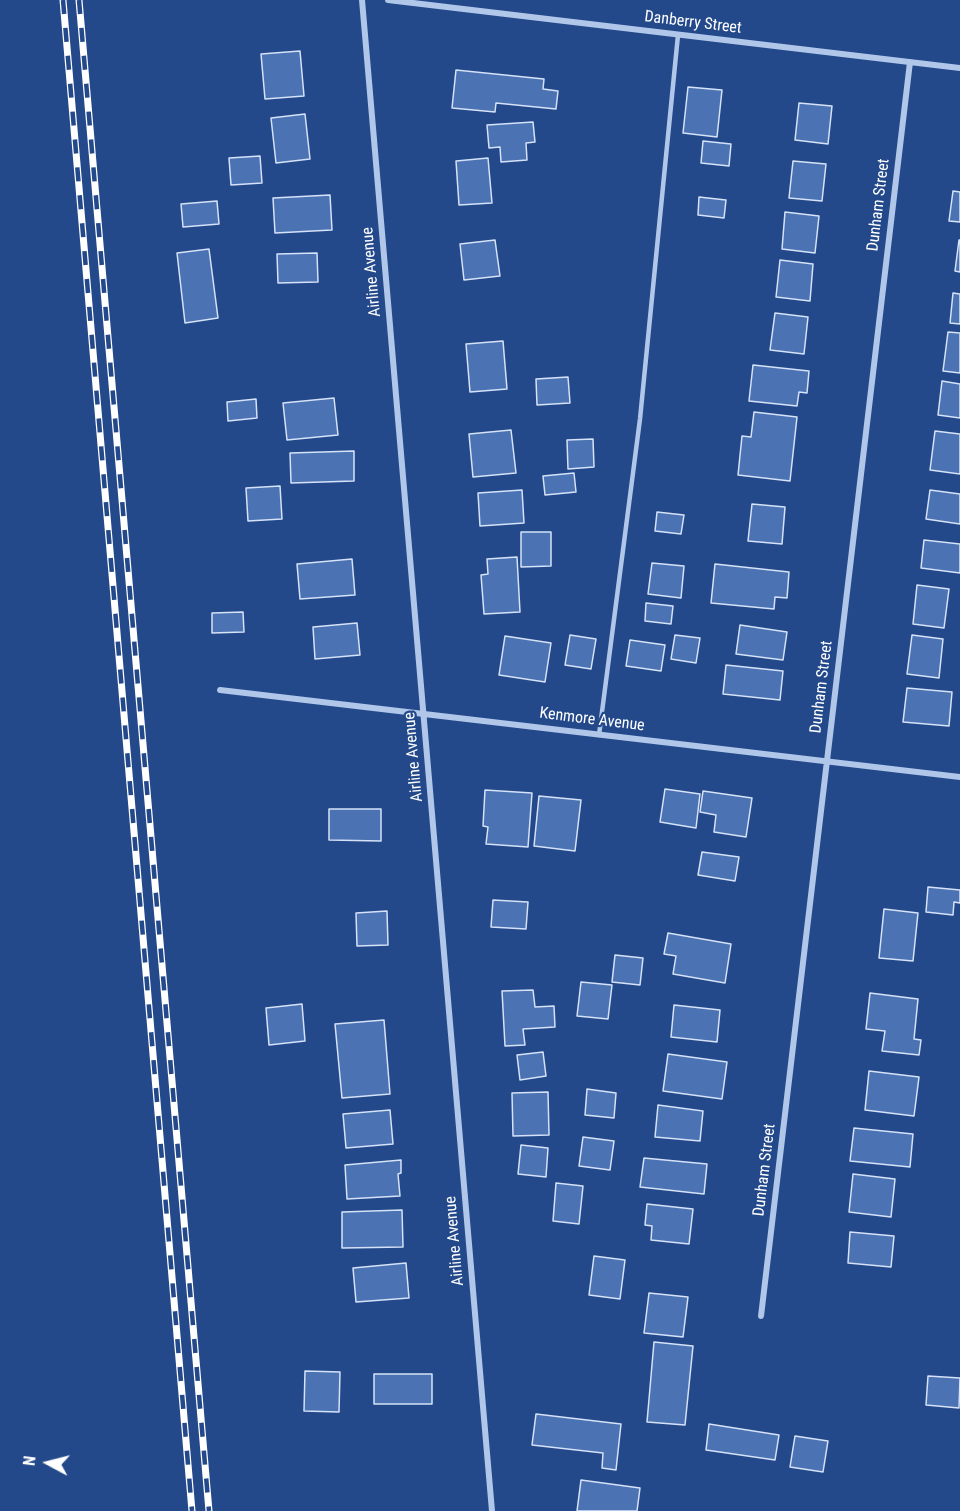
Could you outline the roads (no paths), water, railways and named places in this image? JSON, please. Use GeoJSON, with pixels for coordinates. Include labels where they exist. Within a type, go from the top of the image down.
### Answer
{"type":"FeatureCollection","features":[{"type":"Feature","properties":{"kind":"street","name":"Airline Avenue"},"geometry":{"type":"LineString","coordinates":[[362,0],[492,1511]]}},
{"type":"Feature","properties":{"kind":"street","name":"Danberry Street"},"geometry":{"type":"LineString","coordinates":[[388,0],[960,68]]}},
{"type":"Feature","properties":{"kind":"street","name":"Dunham Street"},"geometry":{"type":"LineString","coordinates":[[761,1316],[910,62]]}},
{"type":"Feature","properties":{"kind":"street","name":"Kenmore Avenue"},"geometry":{"type":"LineString","coordinates":[[220,690],[960,777]]}},
{"type":"Feature","properties":{"kind":"lane"},"geometry":{"type":"LineString","coordinates":[[599,735],[640,419],[678,35]]}},
{"type":"Feature","properties":{"kind":"railway"},"geometry":{"type":"LineString","coordinates":[[63,0],[192,1511]]}},
{"type":"Feature","properties":{"kind":"railway"},"geometry":{"type":"LineString","coordinates":[[79,0],[209,1511]]}}]}
